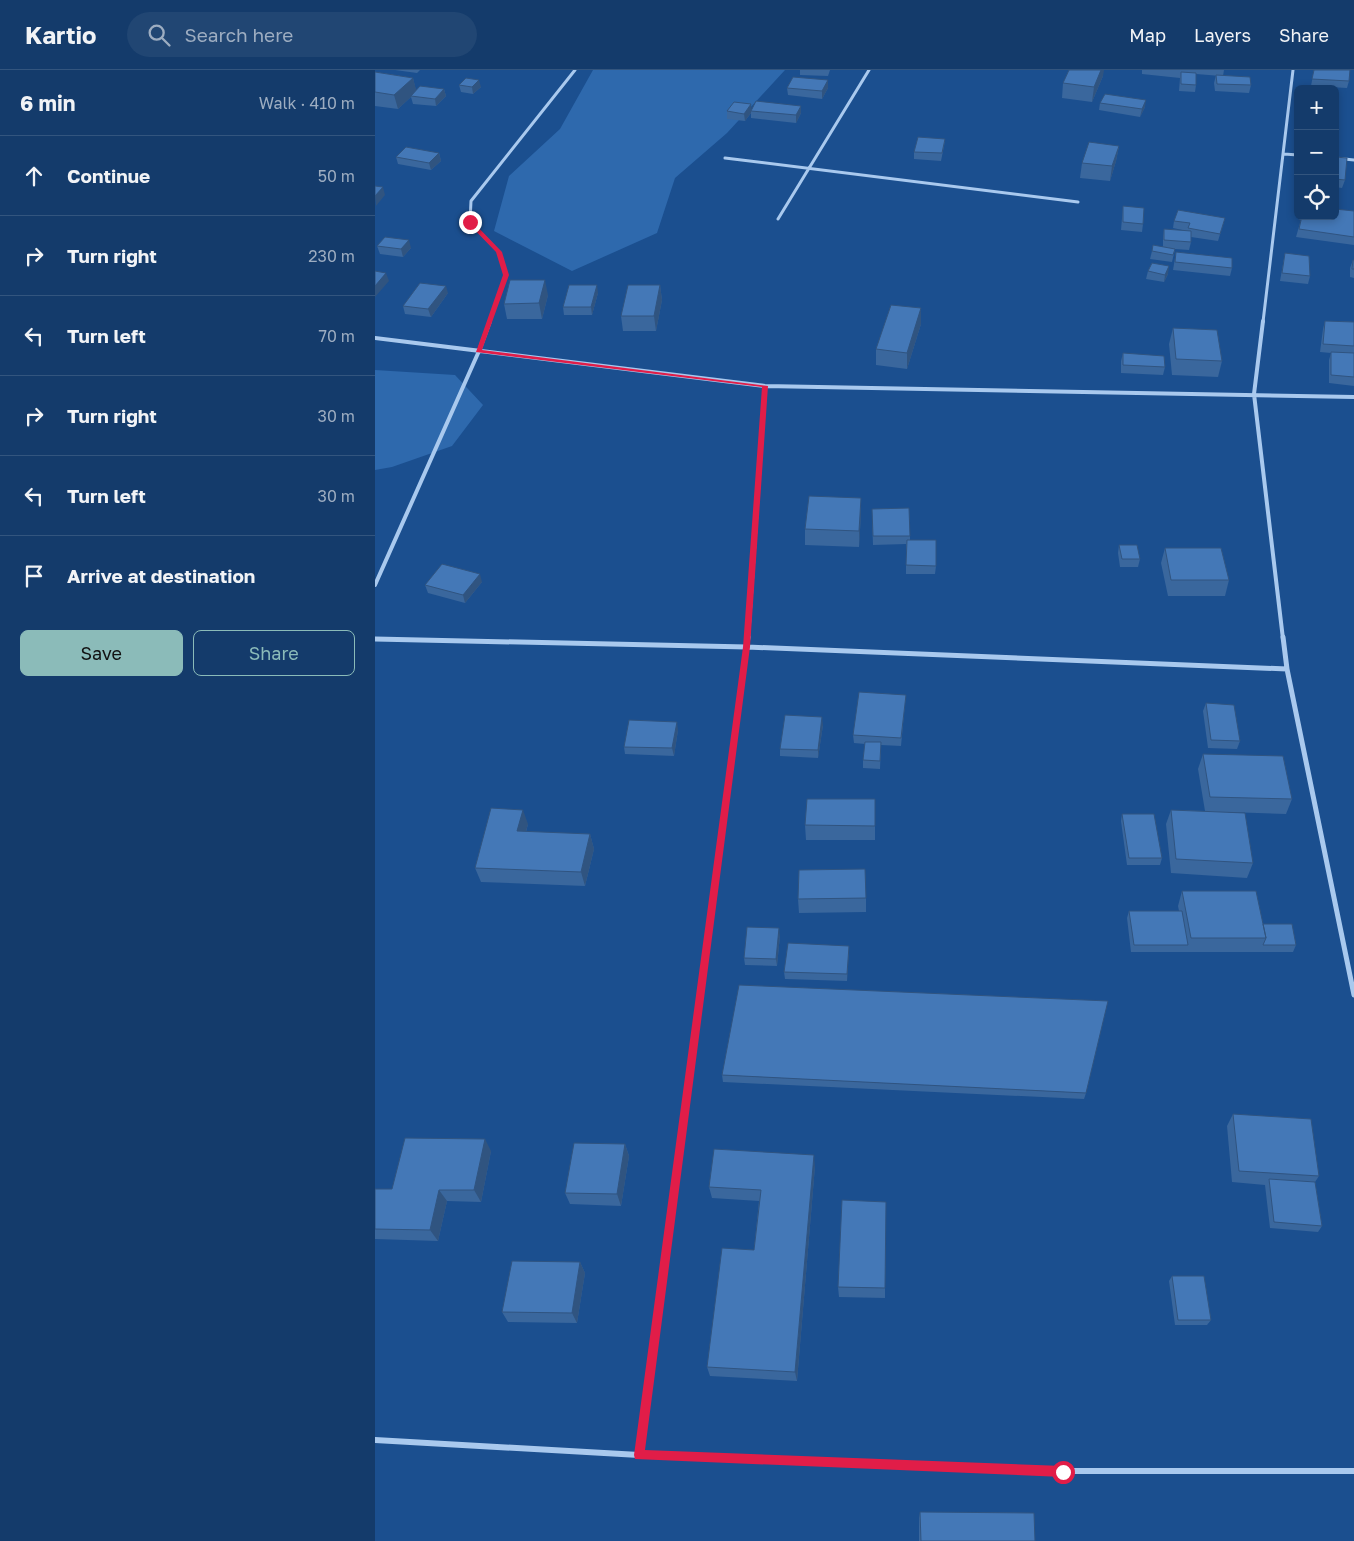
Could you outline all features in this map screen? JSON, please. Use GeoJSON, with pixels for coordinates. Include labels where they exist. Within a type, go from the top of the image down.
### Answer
{"type":"FeatureCollection","features":[{"type":"Feature","properties":{"kind":"street"},"geometry":{"type":"LineString","coordinates":[[375,585],[479,351],[506,275],[499,252],[470,222],[471,201],[575,70]]}},
{"type":"Feature","properties":{"kind":"street"},"geometry":{"type":"LineString","coordinates":[[778,219],[869,70]]}},
{"type":"Feature","properties":{"kind":"street"},"geometry":{"type":"LineString","coordinates":[[1293,70],[1254,394],[1287,669],[1354,995]]}},
{"type":"Feature","properties":{"kind":"street"},"geometry":{"type":"LineString","coordinates":[[1284,154],[1294,155]]}},
{"type":"Feature","properties":{"kind":"street"},"geometry":{"type":"LineString","coordinates":[[725,158],[1078,202]]}},
{"type":"Feature","properties":{"kind":"street"},"geometry":{"type":"LineString","coordinates":[[1339,158],[1354,160]]}},
{"type":"Feature","properties":{"kind":"street"},"geometry":{"type":"LineString","coordinates":[[375,338],[765,386],[1354,397]]}},
{"type":"Feature","properties":{"kind":"street"},"geometry":{"type":"LineString","coordinates":[[639,1455],[747,647],[765,386]]}},
{"type":"Feature","properties":{"kind":"street"},"geometry":{"type":"LineString","coordinates":[[375,639],[747,647],[1287,669]]}},
{"type":"Feature","properties":{"kind":"street"},"geometry":{"type":"LineString","coordinates":[[375,1440],[639,1455],[1063,1472],[1354,1472]]}},
{"type":"Feature","properties":{"kind":"shaded area"},"geometry":{"type":"Polygon","coordinates":[[[593,70],[785,70],[727,133],[675,178],[657,233],[572,271],[494,231],[509,176],[560,129],[593,70]]]}},
{"type":"Feature","properties":{"kind":"shaded area"},"geometry":{"type":"Polygon","coordinates":[[[375,370],[455,375],[483,405],[452,446],[392,467],[375,470],[375,370]]]}},
{"type":"Feature","properties":{"kind":"building"},"geometry":{"type":"Polygon","coordinates":[[[1069,70],[1101,70],[1094,87],[1063,83],[1069,70]]]}},
{"type":"Feature","properties":{"kind":"building"},"geometry":{"type":"Polygon","coordinates":[[[1314,70],[1350,70],[1349,81],[1312,79],[1314,70]]]}},
{"type":"Feature","properties":{"kind":"building"},"geometry":{"type":"Polygon","coordinates":[[[375,72],[413,78],[394,95],[375,92],[375,72]]]}},
{"type":"Feature","properties":{"kind":"building"},"geometry":{"type":"Polygon","coordinates":[[[1181,72],[1196,73],[1196,85],[1181,84],[1181,72]]]}},
{"type":"Feature","properties":{"kind":"building"},"geometry":{"type":"Polygon","coordinates":[[[1216,75],[1250,77],[1251,85],[1217,84],[1216,75]]]}},
{"type":"Feature","properties":{"kind":"building"},"geometry":{"type":"Polygon","coordinates":[[[793,77],[828,80],[822,91],[787,88],[793,77]]]}},
{"type":"Feature","properties":{"kind":"building"},"geometry":{"type":"Polygon","coordinates":[[[466,78],[479,80],[472,87],[459,85],[466,78]]]}},
{"type":"Feature","properties":{"kind":"building"},"geometry":{"type":"Polygon","coordinates":[[[420,86],[444,89],[435,99],[411,96],[420,86]]]}},
{"type":"Feature","properties":{"kind":"building"},"geometry":{"type":"Polygon","coordinates":[[[1105,94],[1146,100],[1142,109],[1100,103],[1105,94]]]}},
{"type":"Feature","properties":{"kind":"building"},"geometry":{"type":"Polygon","coordinates":[[[756,101],[801,106],[796,115],[751,111],[756,101]]]}},
{"type":"Feature","properties":{"kind":"building"},"geometry":{"type":"Polygon","coordinates":[[[734,102],[751,104],[744,114],[727,111],[734,102]]]}},
{"type":"Feature","properties":{"kind":"building"},"geometry":{"type":"Polygon","coordinates":[[[918,137],[945,139],[942,153],[914,152],[918,137]]]}},
{"type":"Feature","properties":{"kind":"building"},"geometry":{"type":"Polygon","coordinates":[[[1089,142],[1119,146],[1112,166],[1082,163],[1089,142]]]}},
{"type":"Feature","properties":{"kind":"building"},"geometry":{"type":"Polygon","coordinates":[[[406,147],[439,153],[429,163],[396,157],[406,147]]]}},
{"type":"Feature","properties":{"kind":"building"},"geometry":{"type":"Polygon","coordinates":[[[1339,157],[1347,158],[1345,180],[1339,179],[1339,157]]]}},
{"type":"Feature","properties":{"kind":"building"},"geometry":{"type":"Polygon","coordinates":[[[375,186],[383,187],[375,196],[375,186]]]}},
{"type":"Feature","properties":{"kind":"building"},"geometry":{"type":"Polygon","coordinates":[[[1123,206],[1144,208],[1143,224],[1123,222],[1123,206]]]}},
{"type":"Feature","properties":{"kind":"building"},"geometry":{"type":"Polygon","coordinates":[[[1339,209],[1354,211],[1354,237],[1299,229],[1301,220],[1339,220],[1339,209]]]}},
{"type":"Feature","properties":{"kind":"building"},"geometry":{"type":"Polygon","coordinates":[[[1178,210],[1225,218],[1220,234],[1188,228],[1190,223],[1174,221],[1178,210]]]}},
{"type":"Feature","properties":{"kind":"building"},"geometry":{"type":"Polygon","coordinates":[[[1164,229],[1191,231],[1191,242],[1164,240],[1164,229]]]}},
{"type":"Feature","properties":{"kind":"building"},"geometry":{"type":"Polygon","coordinates":[[[385,237],[409,240],[401,249],[377,246],[385,237]]]}},
{"type":"Feature","properties":{"kind":"building"},"geometry":{"type":"Polygon","coordinates":[[[1153,245],[1175,249],[1173,255],[1152,251],[1153,245]]]}},
{"type":"Feature","properties":{"kind":"building"},"geometry":{"type":"Polygon","coordinates":[[[1176,252],[1232,258],[1232,268],[1175,262],[1176,252]]]}},
{"type":"Feature","properties":{"kind":"building"},"geometry":{"type":"Polygon","coordinates":[[[1285,253],[1309,256],[1310,276],[1282,273],[1285,253]]]}},
{"type":"Feature","properties":{"kind":"building"},"geometry":{"type":"Polygon","coordinates":[[[1152,263],[1169,266],[1165,275],[1148,271],[1152,263]]]}},
{"type":"Feature","properties":{"kind":"building"},"geometry":{"type":"Polygon","coordinates":[[[375,271],[386,273],[375,286],[375,271]]]}},
{"type":"Feature","properties":{"kind":"building"},"geometry":{"type":"Polygon","coordinates":[[[510,280],[545,280],[539,303],[504,304],[510,280]]]}},
{"type":"Feature","properties":{"kind":"building"},"geometry":{"type":"Polygon","coordinates":[[[420,283],[446,286],[428,309],[403,306],[420,283]]]}},
{"type":"Feature","properties":{"kind":"building"},"geometry":{"type":"Polygon","coordinates":[[[569,285],[597,285],[591,307],[563,307],[569,285]]]}},
{"type":"Feature","properties":{"kind":"building"},"geometry":{"type":"Polygon","coordinates":[[[628,285],[660,285],[654,316],[621,316],[628,285]]]}},
{"type":"Feature","properties":{"kind":"building"},"geometry":{"type":"Polygon","coordinates":[[[891,305],[921,308],[907,353],[876,349],[891,305]]]}},
{"type":"Feature","properties":{"kind":"building"},"geometry":{"type":"Polygon","coordinates":[[[1325,321],[1354,322],[1354,346],[1323,344],[1325,321]]]}},
{"type":"Feature","properties":{"kind":"building"},"geometry":{"type":"Polygon","coordinates":[[[1173,328],[1217,330],[1222,361],[1176,359],[1173,328]]]}},
{"type":"Feature","properties":{"kind":"building"},"geometry":{"type":"Polygon","coordinates":[[[1331,352],[1354,353],[1354,377],[1331,375],[1331,352]]]}},
{"type":"Feature","properties":{"kind":"building"},"geometry":{"type":"Polygon","coordinates":[[[1123,353],[1164,356],[1165,367],[1123,365],[1123,353]]]}},
{"type":"Feature","properties":{"kind":"building"},"geometry":{"type":"Polygon","coordinates":[[[809,496],[861,498],[859,531],[805,529],[809,496]]]}},
{"type":"Feature","properties":{"kind":"building"},"geometry":{"type":"Polygon","coordinates":[[[909,508],[910,536],[873,536],[872,509],[909,508]]]}},
{"type":"Feature","properties":{"kind":"building"},"geometry":{"type":"Polygon","coordinates":[[[907,540],[936,540],[936,566],[906,565],[907,540]]]}},
{"type":"Feature","properties":{"kind":"building"},"geometry":{"type":"Polygon","coordinates":[[[1119,545],[1137,545],[1140,559],[1122,559],[1119,545]]]}},
{"type":"Feature","properties":{"kind":"building"},"geometry":{"type":"Polygon","coordinates":[[[1165,548],[1221,548],[1229,580],[1171,580],[1165,548]]]}},
{"type":"Feature","properties":{"kind":"building"},"geometry":{"type":"Polygon","coordinates":[[[442,564],[480,574],[463,595],[425,585],[442,564]]]}},
{"type":"Feature","properties":{"kind":"building"},"geometry":{"type":"Polygon","coordinates":[[[859,692],[906,695],[901,738],[853,735],[859,692]]]}},
{"type":"Feature","properties":{"kind":"building"},"geometry":{"type":"Polygon","coordinates":[[[1206,703],[1234,705],[1240,741],[1211,740],[1206,703]]]}},
{"type":"Feature","properties":{"kind":"building"},"geometry":{"type":"Polygon","coordinates":[[[785,715],[822,717],[818,750],[780,749],[785,715]]]}},
{"type":"Feature","properties":{"kind":"building"},"geometry":{"type":"Polygon","coordinates":[[[629,720],[677,722],[672,748],[624,747],[629,720]]]}},
{"type":"Feature","properties":{"kind":"building"},"geometry":{"type":"Polygon","coordinates":[[[865,742],[881,742],[880,761],[863,760],[865,742]]]}},
{"type":"Feature","properties":{"kind":"building"},"geometry":{"type":"Polygon","coordinates":[[[1203,754],[1283,756],[1292,799],[1210,797],[1203,754]]]}},
{"type":"Feature","properties":{"kind":"building"},"geometry":{"type":"Polygon","coordinates":[[[807,799],[875,799],[875,826],[805,825],[807,799]]]}},
{"type":"Feature","properties":{"kind":"building"},"geometry":{"type":"Polygon","coordinates":[[[491,808],[523,810],[517,831],[590,834],[581,872],[475,868],[491,808]]]}},
{"type":"Feature","properties":{"kind":"building"},"geometry":{"type":"Polygon","coordinates":[[[1171,810],[1245,813],[1253,863],[1176,859],[1171,810]]]}},
{"type":"Feature","properties":{"kind":"building"},"geometry":{"type":"Polygon","coordinates":[[[1122,814],[1154,814],[1162,858],[1129,858],[1122,814]]]}},
{"type":"Feature","properties":{"kind":"building"},"geometry":{"type":"Polygon","coordinates":[[[865,869],[866,898],[798,899],[799,870],[865,869]]]}},
{"type":"Feature","properties":{"kind":"building"},"geometry":{"type":"Polygon","coordinates":[[[1182,891],[1256,891],[1266,938],[1191,938],[1182,891]]]}},
{"type":"Feature","properties":{"kind":"building"},"geometry":{"type":"Polygon","coordinates":[[[1129,911],[1182,911],[1188,945],[1134,945],[1129,911]]]}},
{"type":"Feature","properties":{"kind":"building"},"geometry":{"type":"Polygon","coordinates":[[[1263,924],[1292,924],[1296,945],[1263,945],[1266,938],[1263,924]]]}},
{"type":"Feature","properties":{"kind":"building"},"geometry":{"type":"Polygon","coordinates":[[[747,927],[779,928],[776,959],[744,958],[747,927]]]}},
{"type":"Feature","properties":{"kind":"building"},"geometry":{"type":"Polygon","coordinates":[[[788,943],[849,946],[847,974],[784,972],[788,943]]]}},
{"type":"Feature","properties":{"kind":"building"},"geometry":{"type":"Polygon","coordinates":[[[739,985],[1108,1001],[1086,1093],[722,1075],[739,985]]]}},
{"type":"Feature","properties":{"kind":"building"},"geometry":{"type":"Polygon","coordinates":[[[1233,1114],[1311,1119],[1319,1176],[1239,1171],[1233,1114]]]}},
{"type":"Feature","properties":{"kind":"building"},"geometry":{"type":"Polygon","coordinates":[[[405,1138],[485,1139],[474,1190],[439,1190],[430,1230],[375,1229],[375,1189],[392,1189],[405,1138]]]}},
{"type":"Feature","properties":{"kind":"building"},"geometry":{"type":"Polygon","coordinates":[[[574,1143],[625,1144],[617,1194],[565,1193],[574,1143]]]}},
{"type":"Feature","properties":{"kind":"building"},"geometry":{"type":"Polygon","coordinates":[[[714,1149],[814,1155],[795,1372],[707,1367],[722,1248],[754,1250],[761,1190],[709,1187],[714,1149]]]}},
{"type":"Feature","properties":{"kind":"building"},"geometry":{"type":"Polygon","coordinates":[[[1269,1179],[1315,1182],[1322,1226],[1274,1222],[1269,1179]]]}},
{"type":"Feature","properties":{"kind":"building"},"geometry":{"type":"Polygon","coordinates":[[[842,1200],[886,1202],[885,1288],[838,1287],[842,1200]]]}},
{"type":"Feature","properties":{"kind":"building"},"geometry":{"type":"Polygon","coordinates":[[[512,1261],[580,1262],[572,1313],[502,1312],[512,1261]]]}},
{"type":"Feature","properties":{"kind":"building"},"geometry":{"type":"Polygon","coordinates":[[[1172,1276],[1204,1276],[1211,1320],[1178,1320],[1172,1276]]]}},
{"type":"Feature","properties":{"kind":"building"},"geometry":{"type":"Polygon","coordinates":[[[920,1512],[1034,1513],[1035,1541],[921,1541],[920,1512]]]}},
{"type":"Feature","properties":{"kind":"route"},"geometry":{"type":"LineString","coordinates":[[470,222],[499,252],[506,275],[479,351],[765,386],[747,647],[639,1455],[1063,1472]]}}]}
